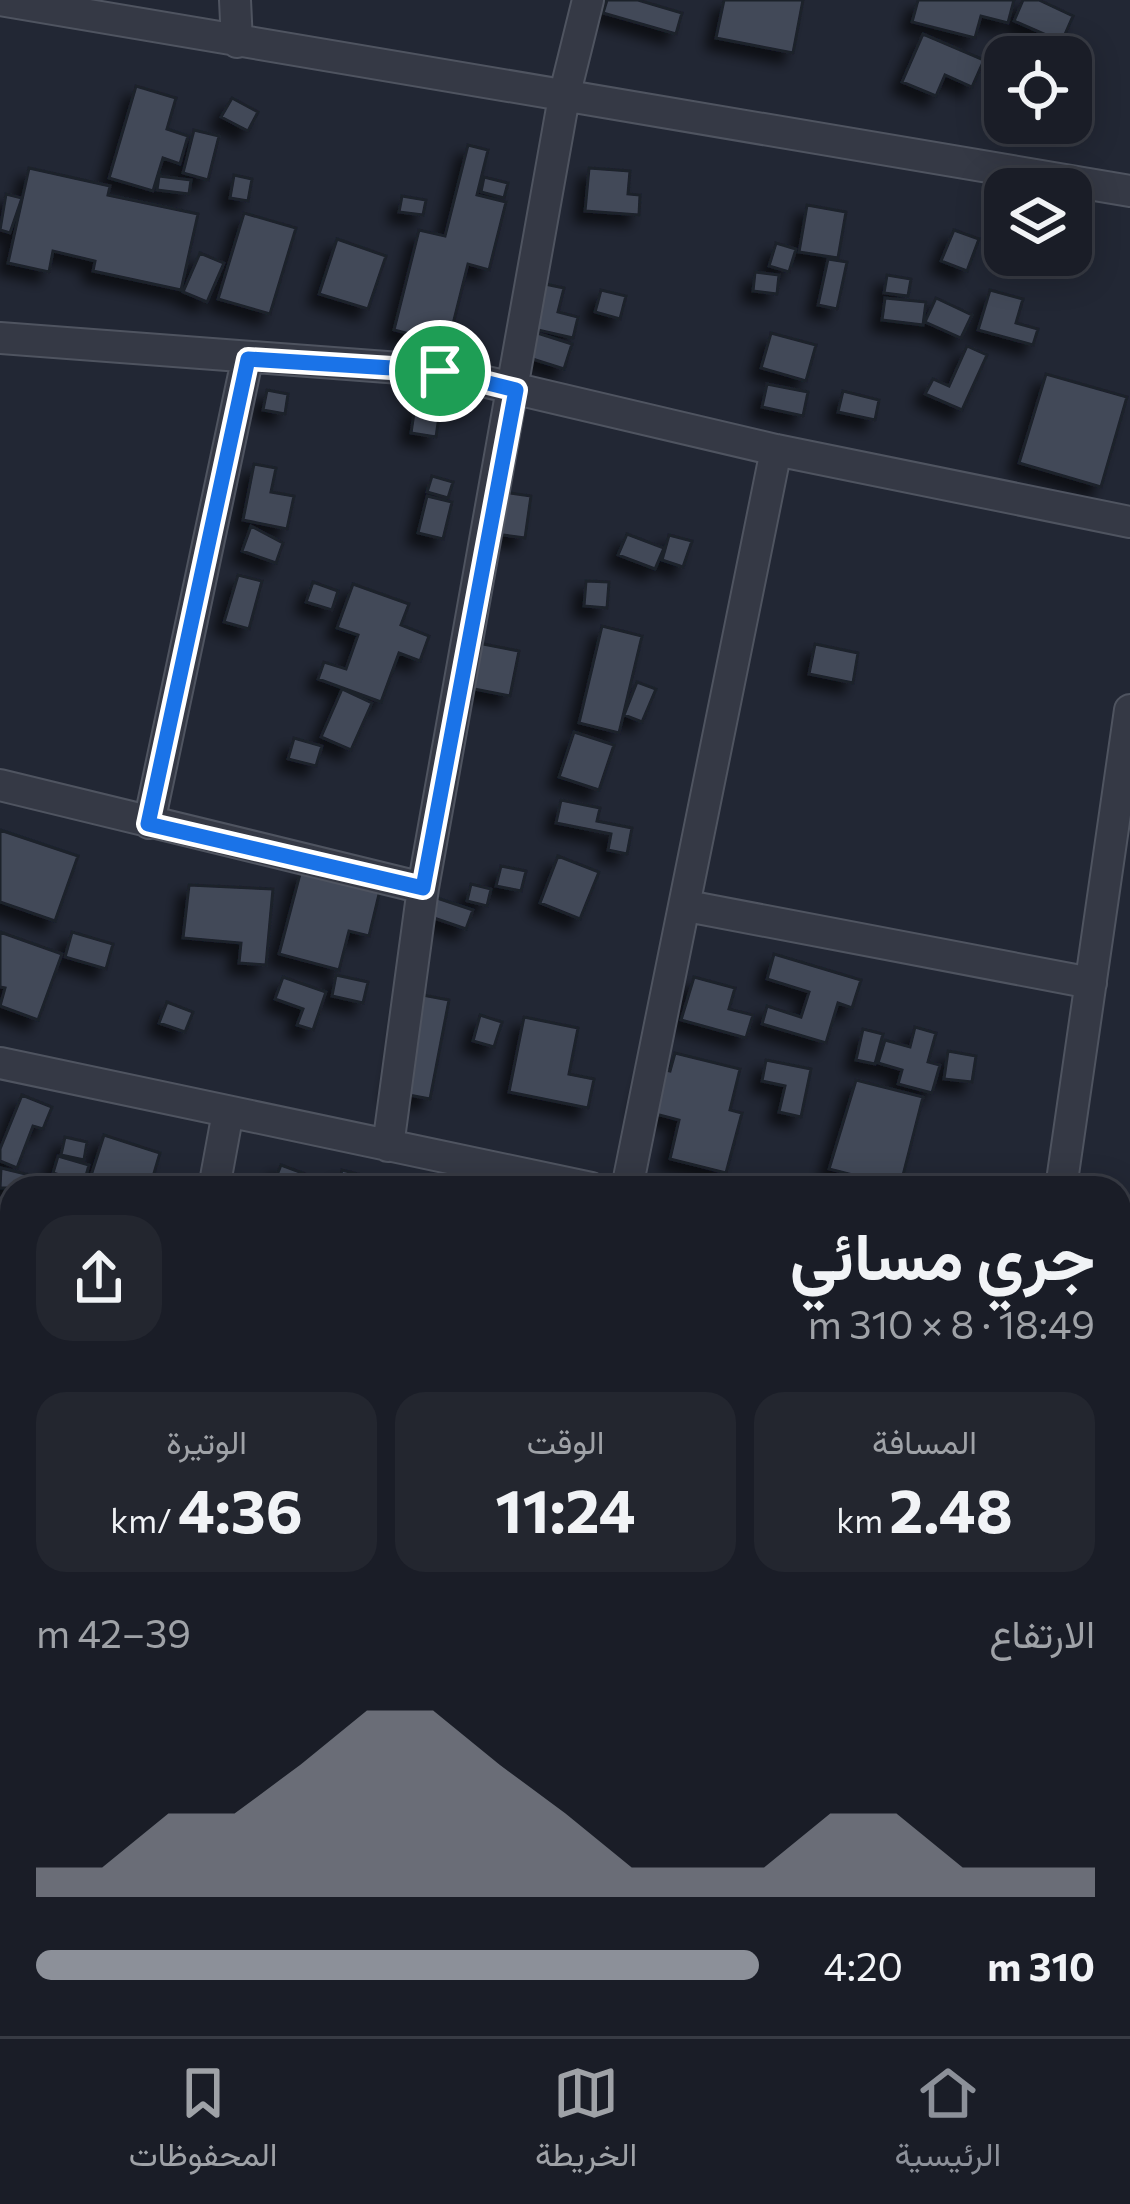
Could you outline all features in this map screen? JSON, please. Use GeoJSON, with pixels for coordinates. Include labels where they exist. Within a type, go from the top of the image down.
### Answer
{"type":"FeatureCollection","features":[{"type":"Feature","properties":{"kind":"street"},"geometry":{"type":"LineString","coordinates":[[0,0],[1130,191]]}},
{"type":"Feature","properties":{"kind":"street"},"geometry":{"type":"LineString","coordinates":[[235,0],[237,43]]}},
{"type":"Feature","properties":{"kind":"street"},"geometry":{"type":"LineString","coordinates":[[388,1146],[423,888],[516,390],[564,97],[588,0]]}},
{"type":"Feature","properties":{"kind":"street"},"geometry":{"type":"LineString","coordinates":[[0,338],[440,371],[776,449],[1130,522]]}},
{"type":"Feature","properties":{"kind":"street"},"geometry":{"type":"LineString","coordinates":[[148,824],[248,359]]}},
{"type":"Feature","properties":{"kind":"street"},"geometry":{"type":"LineString","coordinates":[[630,1176],[776,449]]}},
{"type":"Feature","properties":{"kind":"street"},"geometry":{"type":"LineString","coordinates":[[1063,1176],[1130,710]]}},
{"type":"Feature","properties":{"kind":"street"},"geometry":{"type":"LineString","coordinates":[[0,785],[423,888]]}},
{"type":"Feature","properties":{"kind":"street"},"geometry":{"type":"LineString","coordinates":[[687,906],[1091,983]]}},
{"type":"Feature","properties":{"kind":"street"},"geometry":{"type":"LineString","coordinates":[[0,1063],[388,1146],[474,1175]]}},
{"type":"Feature","properties":{"kind":"street"},"geometry":{"type":"LineString","coordinates":[[216,1176],[228,1112]]}},
{"type":"Feature","properties":{"kind":"building"},"geometry":{"type":"Polygon","coordinates":[[[607,0],[638,0],[682,13],[676,34],[603,13],[607,0]]]}},
{"type":"Feature","properties":{"kind":"building"},"geometry":{"type":"Polygon","coordinates":[[[724,0],[803,0],[793,53],[716,38],[724,0]]]}},
{"type":"Feature","properties":{"kind":"building"},"geometry":{"type":"Polygon","coordinates":[[[918,0],[1014,0],[1008,23],[981,16],[975,38],[912,22],[918,0]]]}},
{"type":"Feature","properties":{"kind":"building"},"geometry":{"type":"Polygon","coordinates":[[[1023,0],[1039,0],[1073,16],[1064,36],[1043,36],[1014,21],[1023,0]]]}},
{"type":"Feature","properties":{"kind":"building"},"geometry":{"type":"Polygon","coordinates":[[[923,34],[984,60],[972,87],[945,75],[936,96],[902,82],[923,34]]]}},
{"type":"Feature","properties":{"kind":"building"},"geometry":{"type":"Polygon","coordinates":[[[136,86],[176,98],[167,129],[188,136],[180,164],[163,158],[153,191],[109,178],[136,86]]]}},
{"type":"Feature","properties":{"kind":"building"},"geometry":{"type":"Polygon","coordinates":[[[232,98],[258,112],[248,131],[221,117],[232,98]]]}},
{"type":"Feature","properties":{"kind":"building"},"geometry":{"type":"Polygon","coordinates":[[[194,130],[219,136],[208,180],[183,173],[194,130]]]}},
{"type":"Feature","properties":{"kind":"building"},"geometry":{"type":"Polygon","coordinates":[[[468,145],[488,150],[477,195],[506,202],[489,270],[468,264],[448,344],[394,330],[419,230],[445,236],[468,145]]]}},
{"type":"Feature","properties":{"kind":"building"},"geometry":{"type":"Polygon","coordinates":[[[29,168],[110,186],[108,195],[198,214],[181,290],[93,271],[95,261],[53,251],[49,272],[8,263],[29,168]]]}},
{"type":"Feature","properties":{"kind":"building"},"geometry":{"type":"Polygon","coordinates":[[[589,168],[630,171],[628,194],[640,195],[639,215],[585,211],[589,168]]]}},
{"type":"Feature","properties":{"kind":"building"},"geometry":{"type":"Polygon","coordinates":[[[234,175],[252,179],[248,201],[230,198],[234,175]]]}},
{"type":"Feature","properties":{"kind":"building"},"geometry":{"type":"Polygon","coordinates":[[[159,176],[191,180],[189,194],[157,190],[159,176]]]}},
{"type":"Feature","properties":{"kind":"building"},"geometry":{"type":"Polygon","coordinates":[[[484,177],[508,183],[504,198],[481,192],[484,177]]]}},
{"type":"Feature","properties":{"kind":"building"},"geometry":{"type":"Polygon","coordinates":[[[6,194],[22,198],[10,233],[0,230],[6,194]]]}},
{"type":"Feature","properties":{"kind":"building"},"geometry":{"type":"Polygon","coordinates":[[[402,196],[426,200],[423,215],[399,212],[402,196]]]}},
{"type":"Feature","properties":{"kind":"building"},"geometry":{"type":"Polygon","coordinates":[[[807,205],[846,212],[838,258],[799,252],[807,205]]]}},
{"type":"Feature","properties":{"kind":"building"},"geometry":{"type":"Polygon","coordinates":[[[244,213],[296,228],[270,314],[218,299],[244,213]]]}},
{"type":"Feature","properties":{"kind":"building"},"geometry":{"type":"Polygon","coordinates":[[[954,230],[979,239],[967,271],[941,261],[954,230]]]}},
{"type":"Feature","properties":{"kind":"building"},"geometry":{"type":"Polygon","coordinates":[[[337,239],[386,256],[368,309],[319,294],[337,239]]]}},
{"type":"Feature","properties":{"kind":"building"},"geometry":{"type":"Polygon","coordinates":[[[776,243],[796,249],[789,272],[769,266],[776,243]]]}},
{"type":"Feature","properties":{"kind":"building"},"geometry":{"type":"Polygon","coordinates":[[[200,253],[224,263],[207,302],[183,292],[200,253]]]}},
{"type":"Feature","properties":{"kind":"building"},"geometry":{"type":"Polygon","coordinates":[[[828,259],[847,262],[837,309],[818,305],[828,259]]]}},
{"type":"Feature","properties":{"kind":"building"},"geometry":{"type":"Polygon","coordinates":[[[755,272],[779,275],[777,294],[753,291],[755,272]]]}},
{"type":"Feature","properties":{"kind":"building"},"geometry":{"type":"Polygon","coordinates":[[[887,275],[911,279],[908,296],[884,293],[887,275]]]}},
{"type":"Feature","properties":{"kind":"building"},"geometry":{"type":"Polygon","coordinates":[[[540,283],[564,288],[558,312],[578,317],[573,338],[529,328],[540,283]]]}},
{"type":"Feature","properties":{"kind":"building"},"geometry":{"type":"Polygon","coordinates":[[[601,290],[626,296],[620,319],[595,312],[601,290]]]}},
{"type":"Feature","properties":{"kind":"building"},"geometry":{"type":"Polygon","coordinates":[[[990,290],[1023,299],[1016,323],[1038,329],[1033,345],[978,330],[990,290]]]}},
{"type":"Feature","properties":{"kind":"building"},"geometry":{"type":"Polygon","coordinates":[[[885,298],[926,302],[923,325],[882,320],[885,298]]]}},
{"type":"Feature","properties":{"kind":"building"},"geometry":{"type":"Polygon","coordinates":[[[936,298],[972,315],[961,338],[925,322],[936,298]]]}},
{"type":"Feature","properties":{"kind":"building"},"geometry":{"type":"Polygon","coordinates":[[[531,331],[572,344],[564,369],[523,356],[531,331]]]}},
{"type":"Feature","properties":{"kind":"building"},"geometry":{"type":"Polygon","coordinates":[[[771,333],[816,345],[806,381],[761,368],[771,333]]]}},
{"type":"Feature","properties":{"kind":"building"},"geometry":{"type":"Polygon","coordinates":[[[967,346],[987,355],[962,410],[925,394],[933,379],[949,386],[967,346]]]}},
{"type":"Feature","properties":{"kind":"building"},"geometry":{"type":"Polygon","coordinates":[[[1046,374],[1127,397],[1101,487],[1019,463],[1046,374]]]}},
{"type":"Feature","properties":{"kind":"building"},"geometry":{"type":"Polygon","coordinates":[[[767,384],[808,392],[803,416],[762,407],[767,384]]]}},
{"type":"Feature","properties":{"kind":"building"},"geometry":{"type":"Polygon","coordinates":[[[267,390],[288,394],[285,414],[263,410],[267,390]]]}},
{"type":"Feature","properties":{"kind":"building"},"geometry":{"type":"Polygon","coordinates":[[[843,391],[879,400],[875,420],[838,412],[843,391]]]}},
{"type":"Feature","properties":{"kind":"building"},"geometry":{"type":"Polygon","coordinates":[[[415,406],[440,410],[436,437],[411,433],[415,406]]]}},
{"type":"Feature","properties":{"kind":"building"},"geometry":{"type":"Polygon","coordinates":[[[254,464],[276,468],[271,492],[294,496],[287,529],[243,520],[254,464]]]}},
{"type":"Feature","properties":{"kind":"building"},"geometry":{"type":"Polygon","coordinates":[[[432,476],[453,482],[448,498],[427,492],[432,476]]]}},
{"type":"Feature","properties":{"kind":"building"},"geometry":{"type":"Polygon","coordinates":[[[503,492],[531,496],[525,538],[496,534],[503,492]]]}},
{"type":"Feature","properties":{"kind":"building"},"geometry":{"type":"Polygon","coordinates":[[[427,496],[452,502],[443,539],[418,533],[427,496]]]}},
{"type":"Feature","properties":{"kind":"building"},"geometry":{"type":"Polygon","coordinates":[[[251,526],[283,543],[276,563],[242,551],[251,526]]]}},
{"type":"Feature","properties":{"kind":"building"},"geometry":{"type":"Polygon","coordinates":[[[627,534],[664,548],[655,569],[618,555],[627,534]]]}},
{"type":"Feature","properties":{"kind":"building"},"geometry":{"type":"Polygon","coordinates":[[[669,535],[692,541],[683,567],[662,560],[669,535]]]}},
{"type":"Feature","properties":{"kind":"building"},"geometry":{"type":"Polygon","coordinates":[[[238,575],[262,581],[249,629],[224,622],[238,575]]]}},
{"type":"Feature","properties":{"kind":"building"},"geometry":{"type":"Polygon","coordinates":[[[586,581],[609,582],[607,608],[584,606],[586,581]]]}},
{"type":"Feature","properties":{"kind":"building"},"geometry":{"type":"Polygon","coordinates":[[[313,582],[338,591],[332,610],[306,602],[313,582]]]}},
{"type":"Feature","properties":{"kind":"building"},"geometry":{"type":"Polygon","coordinates":[[[353,584],[409,604],[401,625],[429,636],[420,661],[399,653],[381,702],[318,679],[324,662],[346,669],[358,635],[337,628],[353,584]]]}},
{"type":"Feature","properties":{"kind":"building"},"geometry":{"type":"Polygon","coordinates":[[[602,626],[642,636],[619,733],[579,723],[602,626]]]}},
{"type":"Feature","properties":{"kind":"building"},"geometry":{"type":"Polygon","coordinates":[[[478,643],[519,651],[510,696],[469,688],[478,643]]]}},
{"type":"Feature","properties":{"kind":"building"},"geometry":{"type":"Polygon","coordinates":[[[815,644],[858,653],[853,683],[809,674],[815,644]]]}},
{"type":"Feature","properties":{"kind":"building"},"geometry":{"type":"Polygon","coordinates":[[[637,682],[656,689],[642,722],[624,715],[637,682]]]}},
{"type":"Feature","properties":{"kind":"building"},"geometry":{"type":"Polygon","coordinates":[[[342,689],[372,703],[351,750],[321,737],[342,689]]]}},
{"type":"Feature","properties":{"kind":"building"},"geometry":{"type":"Polygon","coordinates":[[[574,732],[614,745],[599,790],[559,777],[574,732]]]}},
{"type":"Feature","properties":{"kind":"building"},"geometry":{"type":"Polygon","coordinates":[[[294,738],[322,746],[316,766],[288,759],[294,738]]]}},
{"type":"Feature","properties":{"kind":"building"},"geometry":{"type":"Polygon","coordinates":[[[561,800],[600,808],[597,821],[632,828],[627,854],[608,850],[611,834],[556,823],[561,800]]]}},
{"type":"Feature","properties":{"kind":"building"},"geometry":{"type":"Polygon","coordinates":[[[0,830],[78,856],[55,921],[0,902],[0,830]]]}},
{"type":"Feature","properties":{"kind":"building"},"geometry":{"type":"Polygon","coordinates":[[[558,856],[599,872],[580,919],[540,903],[558,856]]]}},
{"type":"Feature","properties":{"kind":"building"},"geometry":{"type":"Polygon","coordinates":[[[501,866],[526,871],[521,891],[496,886],[501,866]]]}},
{"type":"Feature","properties":{"kind":"building"},"geometry":{"type":"Polygon","coordinates":[[[301,870],[380,890],[369,936],[349,931],[339,970],[279,954],[301,870]]]}},
{"type":"Feature","properties":{"kind":"building"},"geometry":{"type":"Polygon","coordinates":[[[471,884],[491,889],[487,906],[467,901],[471,884]]]}},
{"type":"Feature","properties":{"kind":"building"},"geometry":{"type":"Polygon","coordinates":[[[189,885],[273,889],[266,965],[239,963],[241,943],[183,938],[189,885]]]}},
{"type":"Feature","properties":{"kind":"building"},"geometry":{"type":"Polygon","coordinates":[[[437,898],[473,910],[466,929],[431,917],[437,898]]]}},
{"type":"Feature","properties":{"kind":"building"},"geometry":{"type":"Polygon","coordinates":[[[0,932],[62,954],[38,1020],[0,1006],[5,988],[0,987],[0,932]]]}},
{"type":"Feature","properties":{"kind":"building"},"geometry":{"type":"Polygon","coordinates":[[[72,932],[113,944],[106,969],[65,957],[72,932]]]}},
{"type":"Feature","properties":{"kind":"building"},"geometry":{"type":"Polygon","coordinates":[[[774,954],[861,980],[852,1008],[838,1003],[826,1043],[762,1024],[767,1006],[801,1017],[809,992],[767,979],[774,954]]]}},
{"type":"Feature","properties":{"kind":"building"},"geometry":{"type":"Polygon","coordinates":[[[336,975],[368,982],[363,1003],[332,996],[336,975]]]}},
{"type":"Feature","properties":{"kind":"building"},"geometry":{"type":"Polygon","coordinates":[[[283,977],[326,992],[313,1030],[297,1025],[303,1009],[275,999],[283,977]]]}},
{"type":"Feature","properties":{"kind":"building"},"geometry":{"type":"Polygon","coordinates":[[[694,977],[735,988],[729,1009],[753,1015],[746,1038],[681,1020],[694,977]]]}},
{"type":"Feature","properties":{"kind":"building"},"geometry":{"type":"Polygon","coordinates":[[[412,993],[449,1000],[430,1099],[393,1092],[412,993]]]}},
{"type":"Feature","properties":{"kind":"building"},"geometry":{"type":"Polygon","coordinates":[[[167,1002],[193,1012],[185,1032],[159,1023],[167,1002]]]}},
{"type":"Feature","properties":{"kind":"building"},"geometry":{"type":"Polygon","coordinates":[[[480,1015],[502,1022],[494,1047],[473,1041],[480,1015]]]}},
{"type":"Feature","properties":{"kind":"building"},"geometry":{"type":"Polygon","coordinates":[[[524,1017],[578,1028],[569,1074],[594,1079],[588,1108],[509,1092],[524,1017]]]}},
{"type":"Feature","properties":{"kind":"building"},"geometry":{"type":"Polygon","coordinates":[[[915,1027],[936,1033],[928,1062],[940,1065],[932,1093],[898,1084],[902,1070],[878,1063],[885,1040],[910,1047],[915,1027]]]}},
{"type":"Feature","properties":{"kind":"building"},"geometry":{"type":"Polygon","coordinates":[[[863,1029],[883,1034],[875,1064],[856,1060],[863,1029]]]}},
{"type":"Feature","properties":{"kind":"building"},"geometry":{"type":"Polygon","coordinates":[[[948,1051],[976,1056],[972,1082],[944,1079],[948,1051]]]}},
{"type":"Feature","properties":{"kind":"building"},"geometry":{"type":"Polygon","coordinates":[[[675,1053],[740,1069],[730,1110],[742,1113],[726,1173],[670,1159],[679,1120],[640,1110],[651,1067],[670,1071],[675,1053]]]}},
{"type":"Feature","properties":{"kind":"building"},"geometry":{"type":"Polygon","coordinates":[[[766,1060],[811,1069],[801,1117],[779,1112],[785,1086],[762,1081],[766,1060]]]}},
{"type":"Feature","properties":{"kind":"building"},"geometry":{"type":"Polygon","coordinates":[[[856,1080],[923,1097],[903,1176],[857,1176],[829,1169],[856,1080]]]}},
{"type":"Feature","properties":{"kind":"building"},"geometry":{"type":"Polygon","coordinates":[[[22,1095],[52,1107],[43,1129],[33,1126],[17,1168],[0,1161],[0,1149],[22,1095]]]}},
{"type":"Feature","properties":{"kind":"building"},"geometry":{"type":"Polygon","coordinates":[[[104,1135],[160,1153],[153,1176],[91,1176],[104,1135]]]}},
{"type":"Feature","properties":{"kind":"building"},"geometry":{"type":"Polygon","coordinates":[[[65,1137],[87,1142],[84,1160],[61,1155],[65,1137]]]}},
{"type":"Feature","properties":{"kind":"building"},"geometry":{"type":"Polygon","coordinates":[[[58,1156],[89,1165],[86,1176],[53,1173],[58,1156]]]}},
{"type":"Feature","properties":{"kind":"building"},"geometry":{"type":"Polygon","coordinates":[[[281,1165],[311,1176],[277,1176],[281,1165]]]}},
{"type":"Feature","properties":{"kind":"building"},"geometry":{"type":"Polygon","coordinates":[[[1,1168],[34,1176],[1,1176],[1,1168]]]}},
{"type":"Feature","properties":{"kind":"route"},"geometry":{"type":"LineString","coordinates":[[248,359],[440,371],[516,390],[423,888],[148,824],[248,359]]}}]}
